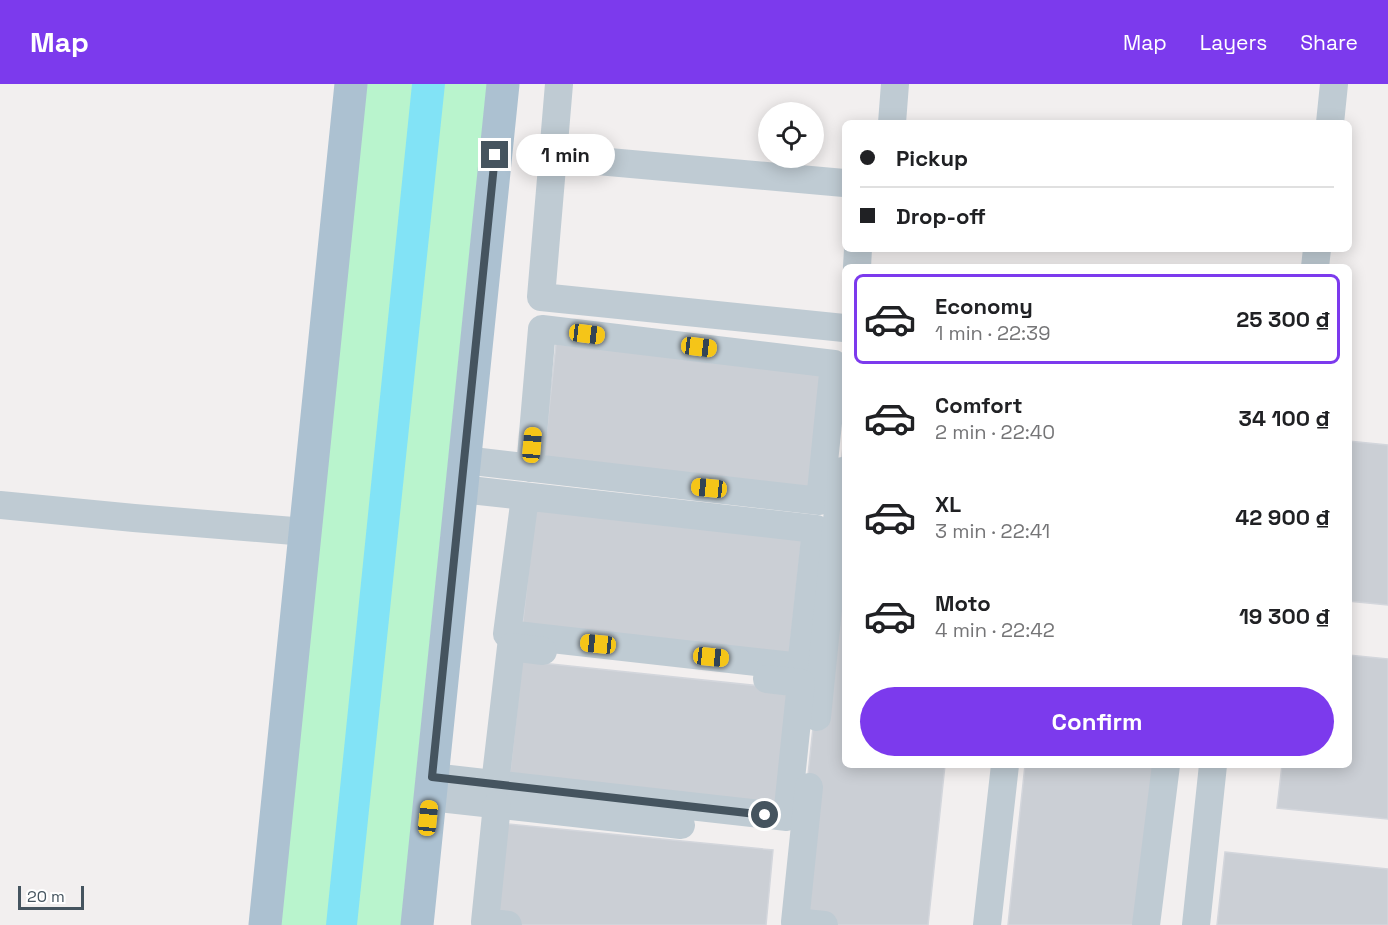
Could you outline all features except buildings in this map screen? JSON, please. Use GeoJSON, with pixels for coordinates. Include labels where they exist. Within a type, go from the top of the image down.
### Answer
{"type":"FeatureCollection","features":[{"type":"Feature","properties":{"kind":"main road"},"geometry":{"type":"LineString","coordinates":[[265,925],[351,84]]}},
{"type":"Feature","properties":{"kind":"main road"},"geometry":{"type":"LineString","coordinates":[[417,925],[503,84]]}},
{"type":"Feature","properties":{"kind":"street"},"geometry":{"type":"LineString","coordinates":[[559,84],[541,297],[842,328]]}},
{"type":"Feature","properties":{"kind":"street"},"geometry":{"type":"LineString","coordinates":[[892,120],[896,84]]}},
{"type":"Feature","properties":{"kind":"street"},"geometry":{"type":"LineString","coordinates":[[1330,120],[1334,84]]}},
{"type":"Feature","properties":{"kind":"street"},"geometry":{"type":"LineString","coordinates":[[553,157],[842,183]]}},
{"type":"Feature","properties":{"kind":"street"},"geometry":{"type":"LineString","coordinates":[[463,475],[530,468],[820,501],[834,364],[542,328],[530,468]]}},
{"type":"Feature","properties":{"kind":"street"},"geometry":{"type":"LineString","coordinates":[[824,925],[795,922],[842,470]]}},
{"type":"Feature","properties":{"kind":"street"},"geometry":{"type":"LineString","coordinates":[[463,475],[525,496],[816,529],[801,667],[507,634],[525,496]]}},
{"type":"Feature","properties":{"kind":"street"},"geometry":{"type":"LineString","coordinates":[[0,505],[134,519],[306,532]]}},
{"type":"Feature","properties":{"kind":"street"},"geometry":{"type":"LineString","coordinates":[[431,787],[496,794],[787,817],[801,683],[511,647],[496,794],[485,922],[508,925]]}},
{"type":"Feature","properties":{"kind":"street"},"geometry":{"type":"LineString","coordinates":[[971,925],[987,768]]}},
{"type":"Feature","properties":{"kind":"street"},"geometry":{"type":"LineString","coordinates":[[987,925],[1005,768]]}},
{"type":"Feature","properties":{"kind":"street"},"geometry":{"type":"LineString","coordinates":[[1146,925],[1166,768]]}},
{"type":"Feature","properties":{"kind":"street"},"geometry":{"type":"LineString","coordinates":[[1196,925],[1213,768]]}},
{"type":"Feature","properties":{"kind":"street"},"geometry":{"type":"LineString","coordinates":[[496,794],[786,837],[776,925]]}},
{"type":"Feature","properties":{"kind":"green space"},"geometry":{"type":"Polygon","coordinates":[[[365,84],[487,84],[401,925],[278,925],[365,84]]]}},
{"type":"Feature","properties":{"kind":"water"},"geometry":{"type":"Polygon","coordinates":[[[412,84],[445,84],[357,925],[326,925],[412,84]]]}},
{"type":"Feature","properties":{"kind":"route"},"geometry":{"type":"LineString","coordinates":[[495,155],[432,777],[765,815]]}}]}
